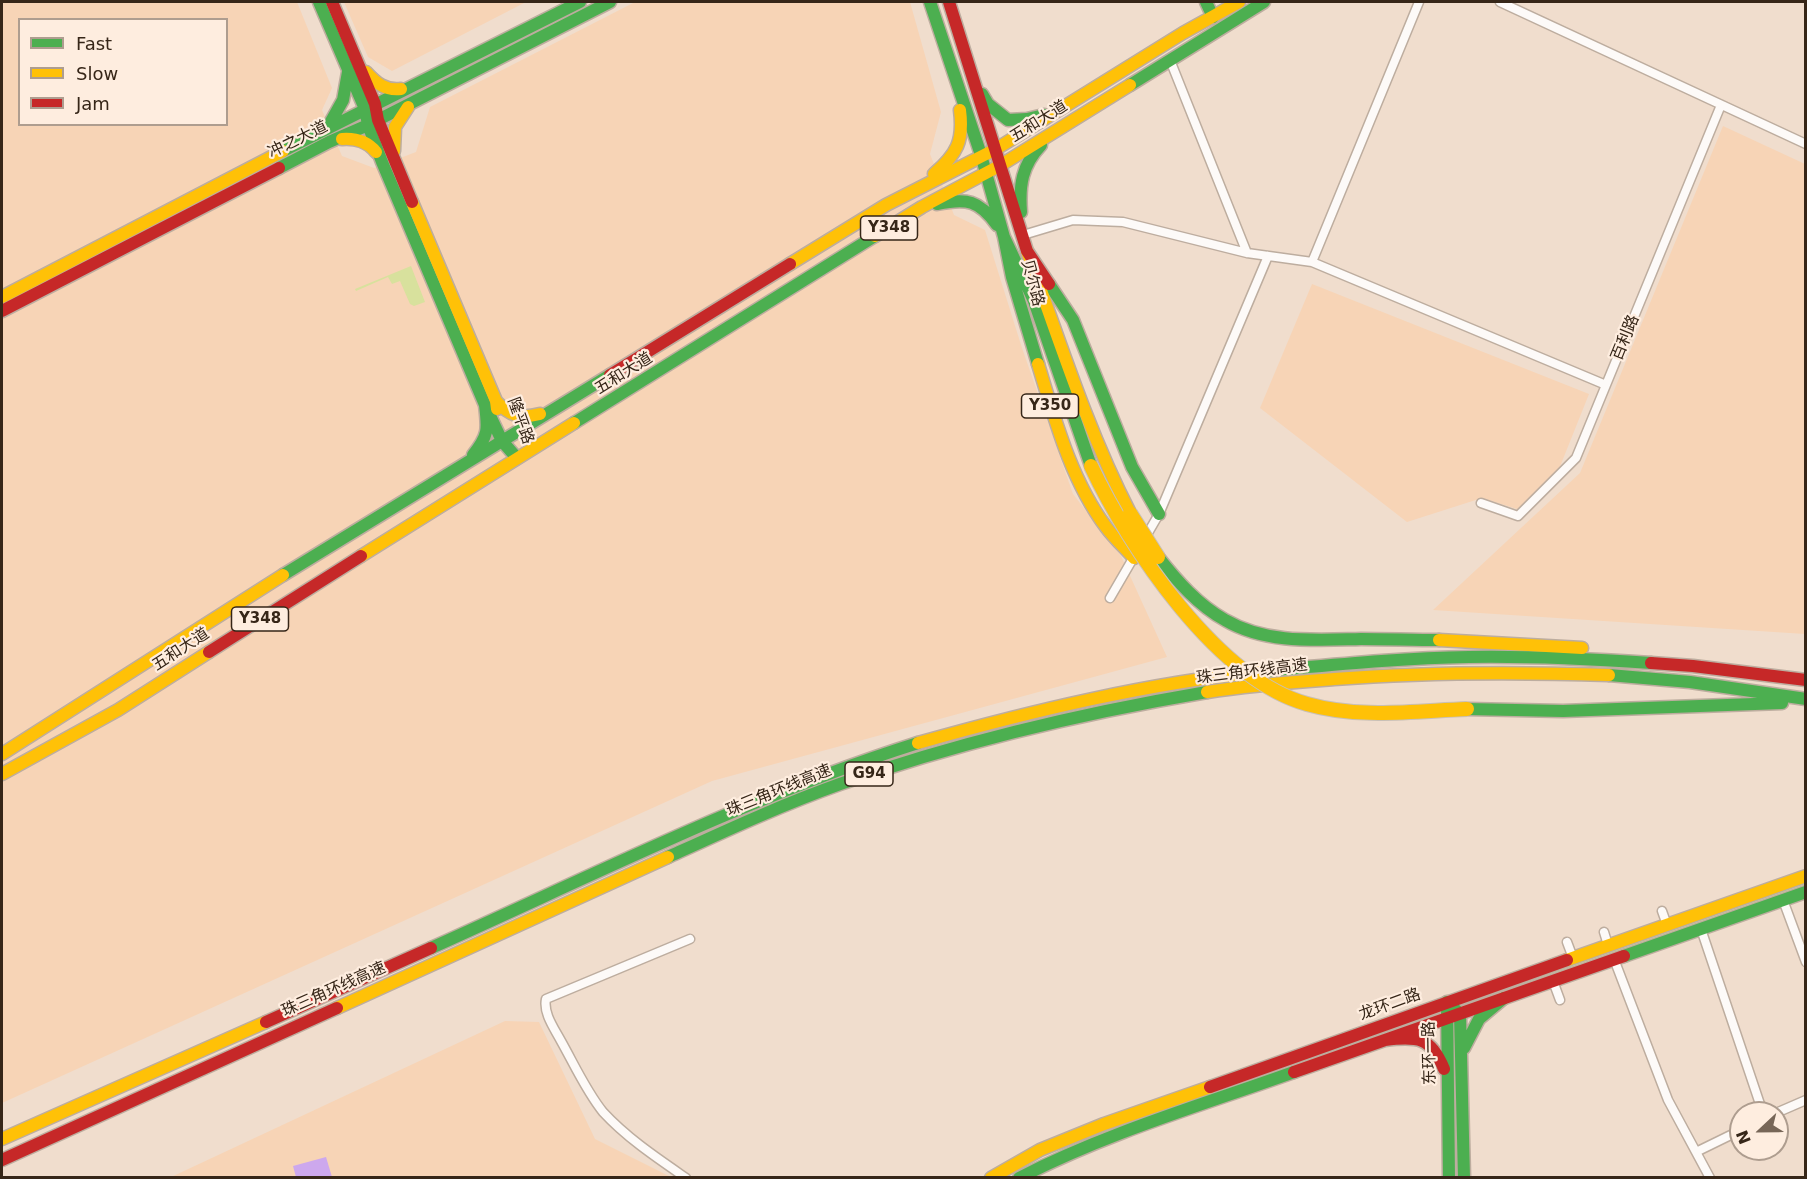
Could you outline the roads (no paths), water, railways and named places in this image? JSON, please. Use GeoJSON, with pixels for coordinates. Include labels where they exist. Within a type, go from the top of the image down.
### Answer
{"type":"FeatureCollection","features":[{"type":"Feature","properties":{"kind":"main road","name":"隆平路"},"geometry":{"type":"LineString","coordinates":[[319,2],[352,65],[370,106],[382,162],[490,403],[496,406],[506,439],[516,458]]}},
{"type":"Feature","properties":{"kind":"main road","name":"隆平路"},"geometry":{"type":"LineString","coordinates":[[332,2],[352,65]]}},
{"type":"Feature","properties":{"kind":"main road","name":"冲之大道"},"geometry":{"type":"LineString","coordinates":[[2,311],[326,136],[370,106],[580,2]]}},
{"type":"Feature","properties":{"kind":"main road","name":"冲之大道"},"geometry":{"type":"LineString","coordinates":[[2,297],[326,136],[373,122],[610,2]]}},
{"type":"Feature","properties":{"kind":"main road","name":"贝尔路"},"geometry":{"type":"LineString","coordinates":[[930,2],[981,155],[1004,237],[1012,277],[1055,421],[1078,480],[1106,528],[1134,558]]}},
{"type":"Feature","properties":{"kind":"main road","name":"贝尔路"},"geometry":{"type":"LineString","coordinates":[[950,2],[1028,251],[1072,320],[1132,467],[1160,514]]}},
{"type":"Feature","properties":{"kind":"main road"},"geometry":{"type":"LineString","coordinates":[[1206,2],[1213,17]]}},
{"type":"Feature","properties":{"kind":"main road","name":"五和大道"},"geometry":{"type":"LineString","coordinates":[[2,754],[346,536],[886,205],[996,149],[1183,33],[1239,2]]}},
{"type":"Feature","properties":{"kind":"main road","name":"五和大道"},"geometry":{"type":"LineString","coordinates":[[2,774],[118,710],[395,532],[922,207],[1001,165],[1264,2]]}},
{"type":"Feature","properties":{"kind":"main road"},"geometry":{"type":"LineString","coordinates":[[382,162],[371,145],[362,140],[326,136],[342,106],[352,65],[378,86],[388,90],[399,90],[416,83]]}},
{"type":"Feature","properties":{"kind":"main road"},"geometry":{"type":"LineString","coordinates":[[973,78],[988,104],[1008,120],[1027,119],[1055,113]]}},
{"type":"Feature","properties":{"kind":"main road"},"geometry":{"type":"LineString","coordinates":[[920,187],[952,156],[960,144],[962,118],[955,79]]}},
{"type":"Feature","properties":{"kind":"main road"},"geometry":{"type":"LineString","coordinates":[[397,167],[393,128],[406,108],[424,95]]}},
{"type":"Feature","properties":{"kind":"main road","name":"隆平路"},"geometry":{"type":"LineString","coordinates":[[373,122],[397,167],[490,403]]}},
{"type":"Feature","properties":{"kind":"main road"},"geometry":{"type":"LineString","coordinates":[[1023,235],[1020,178],[1024,165],[1033,152],[1055,131]]}},
{"type":"Feature","properties":{"kind":"main road"},"geometry":{"type":"LineString","coordinates":[[922,207],[968,200],[978,204],[990,214],[1004,237],[1034,301],[1091,466],[1105,497],[1147,565],[1171,595],[1239,667],[1284,696],[1308,705],[1332,710],[1372,712],[1467,709],[1563,711],[1806,701]]}},
{"type":"Feature","properties":{"kind":"main road"},"geometry":{"type":"LineString","coordinates":[[1028,251],[1086,416],[1117,488],[1158,557],[1192,596],[1211,612],[1237,626],[1261,634],[1285,638],[1391,639],[1596,649],[1677,657],[1757,672]]}},
{"type":"Feature","properties":{"kind":"main road"},"geometry":{"type":"LineString","coordinates":[[458,469],[475,453],[486,438],[490,403],[507,413],[521,417],[553,410]]}},
{"type":"Feature","properties":{"kind":"main road","name":"珠三角环线高速"},"geometry":{"type":"LineString","coordinates":[[2,1138],[400,963],[735,811],[879,756],[1006,719],[1158,686],[1277,668],[1390,658],[1504,656],[1600,658],[1677,663],[1806,680]]}},
{"type":"Feature","properties":{"kind":"main road","name":"珠三角环线高速"},"geometry":{"type":"LineString","coordinates":[[2,1160],[741,824],[839,784],[1021,729],[1092,713],[1219,690],[1371,676],[1522,673],[1623,676],[1713,685],[1806,701]]}},
{"type":"Feature","properties":{"kind":"main road","name":"龙环二路"},"geometry":{"type":"LineString","coordinates":[[991,1178],[1040,1150],[1104,1124],[1573,958],[1606,939],[1664,918],[1806,876]]}},
{"type":"Feature","properties":{"kind":"main road","name":"龙环二路"},"geometry":{"type":"LineString","coordinates":[[1019,1178],[1047,1171],[1094,1143],[1806,892]]}},
{"type":"Feature","properties":{"kind":"main road"},"geometry":{"type":"LineString","coordinates":[[1461,1061],[1466,1041],[1476,1020],[1504,998]]}},
{"type":"Feature","properties":{"kind":"main road","name":"东环一路"},"geometry":{"type":"LineString","coordinates":[[1447,1002],[1453,1016],[1461,1061],[1464,1178]]}},
{"type":"Feature","properties":{"kind":"main road","name":"东环一路"},"geometry":{"type":"LineString","coordinates":[[1449,1178],[1447,1084],[1453,1016]]}},
{"type":"Feature","properties":{"kind":"main road"},"geometry":{"type":"LineString","coordinates":[[1385,1040],[1411,1037],[1430,1043],[1441,1061],[1447,1084]]}},
{"type":"Feature","properties":{"kind":"main road"},"geometry":{"type":"LineString","coordinates":[[1040,1150],[1047,1171]]}},
{"type":"Feature","properties":{"kind":"street"},"geometry":{"type":"LineString","coordinates":[[1312,262],[1419,2]]}},
{"type":"Feature","properties":{"kind":"street"},"geometry":{"type":"LineString","coordinates":[[1500,2],[1806,144]]}},
{"type":"Feature","properties":{"kind":"street"},"geometry":{"type":"LineString","coordinates":[[1170,60],[1247,253]]}},
{"type":"Feature","properties":{"kind":"street","name":"百利路"},"geometry":{"type":"LineString","coordinates":[[1481,503],[1518,516],[1576,458],[1721,105]]}},
{"type":"Feature","properties":{"kind":"street"},"geometry":{"type":"LineString","coordinates":[[1023,235],[1073,220],[1123,222],[1247,253],[1312,262],[1606,385]]}},
{"type":"Feature","properties":{"kind":"street"},"geometry":{"type":"LineString","coordinates":[[1110,598],[1160,514],[1268,256]]}},
{"type":"Feature","properties":{"kind":"street"},"geometry":{"type":"LineString","coordinates":[[1784,900],[1806,962]]}},
{"type":"Feature","properties":{"kind":"street"},"geometry":{"type":"LineString","coordinates":[[1701,928],[1759,1101]]}},
{"type":"Feature","properties":{"kind":"street"},"geometry":{"type":"LineString","coordinates":[[686,1178],[639,1145],[603,1111],[557,1034],[544,1005],[546,999],[690,939]]}},
{"type":"Feature","properties":{"kind":"street"},"geometry":{"type":"LineString","coordinates":[[1567,942],[1573,958]]}},
{"type":"Feature","properties":{"kind":"street"},"geometry":{"type":"LineString","coordinates":[[1614,959],[1668,1100],[1710,1178]]}},
{"type":"Feature","properties":{"kind":"street"},"geometry":{"type":"LineString","coordinates":[[1553,981],[1560,1000]]}},
{"type":"Feature","properties":{"kind":"street"},"geometry":{"type":"LineString","coordinates":[[1789,1107],[1806,1100]]}},
{"type":"Feature","properties":{"kind":"street"},"geometry":{"type":"LineString","coordinates":[[1696,1152],[1729,1136]]}}]}
